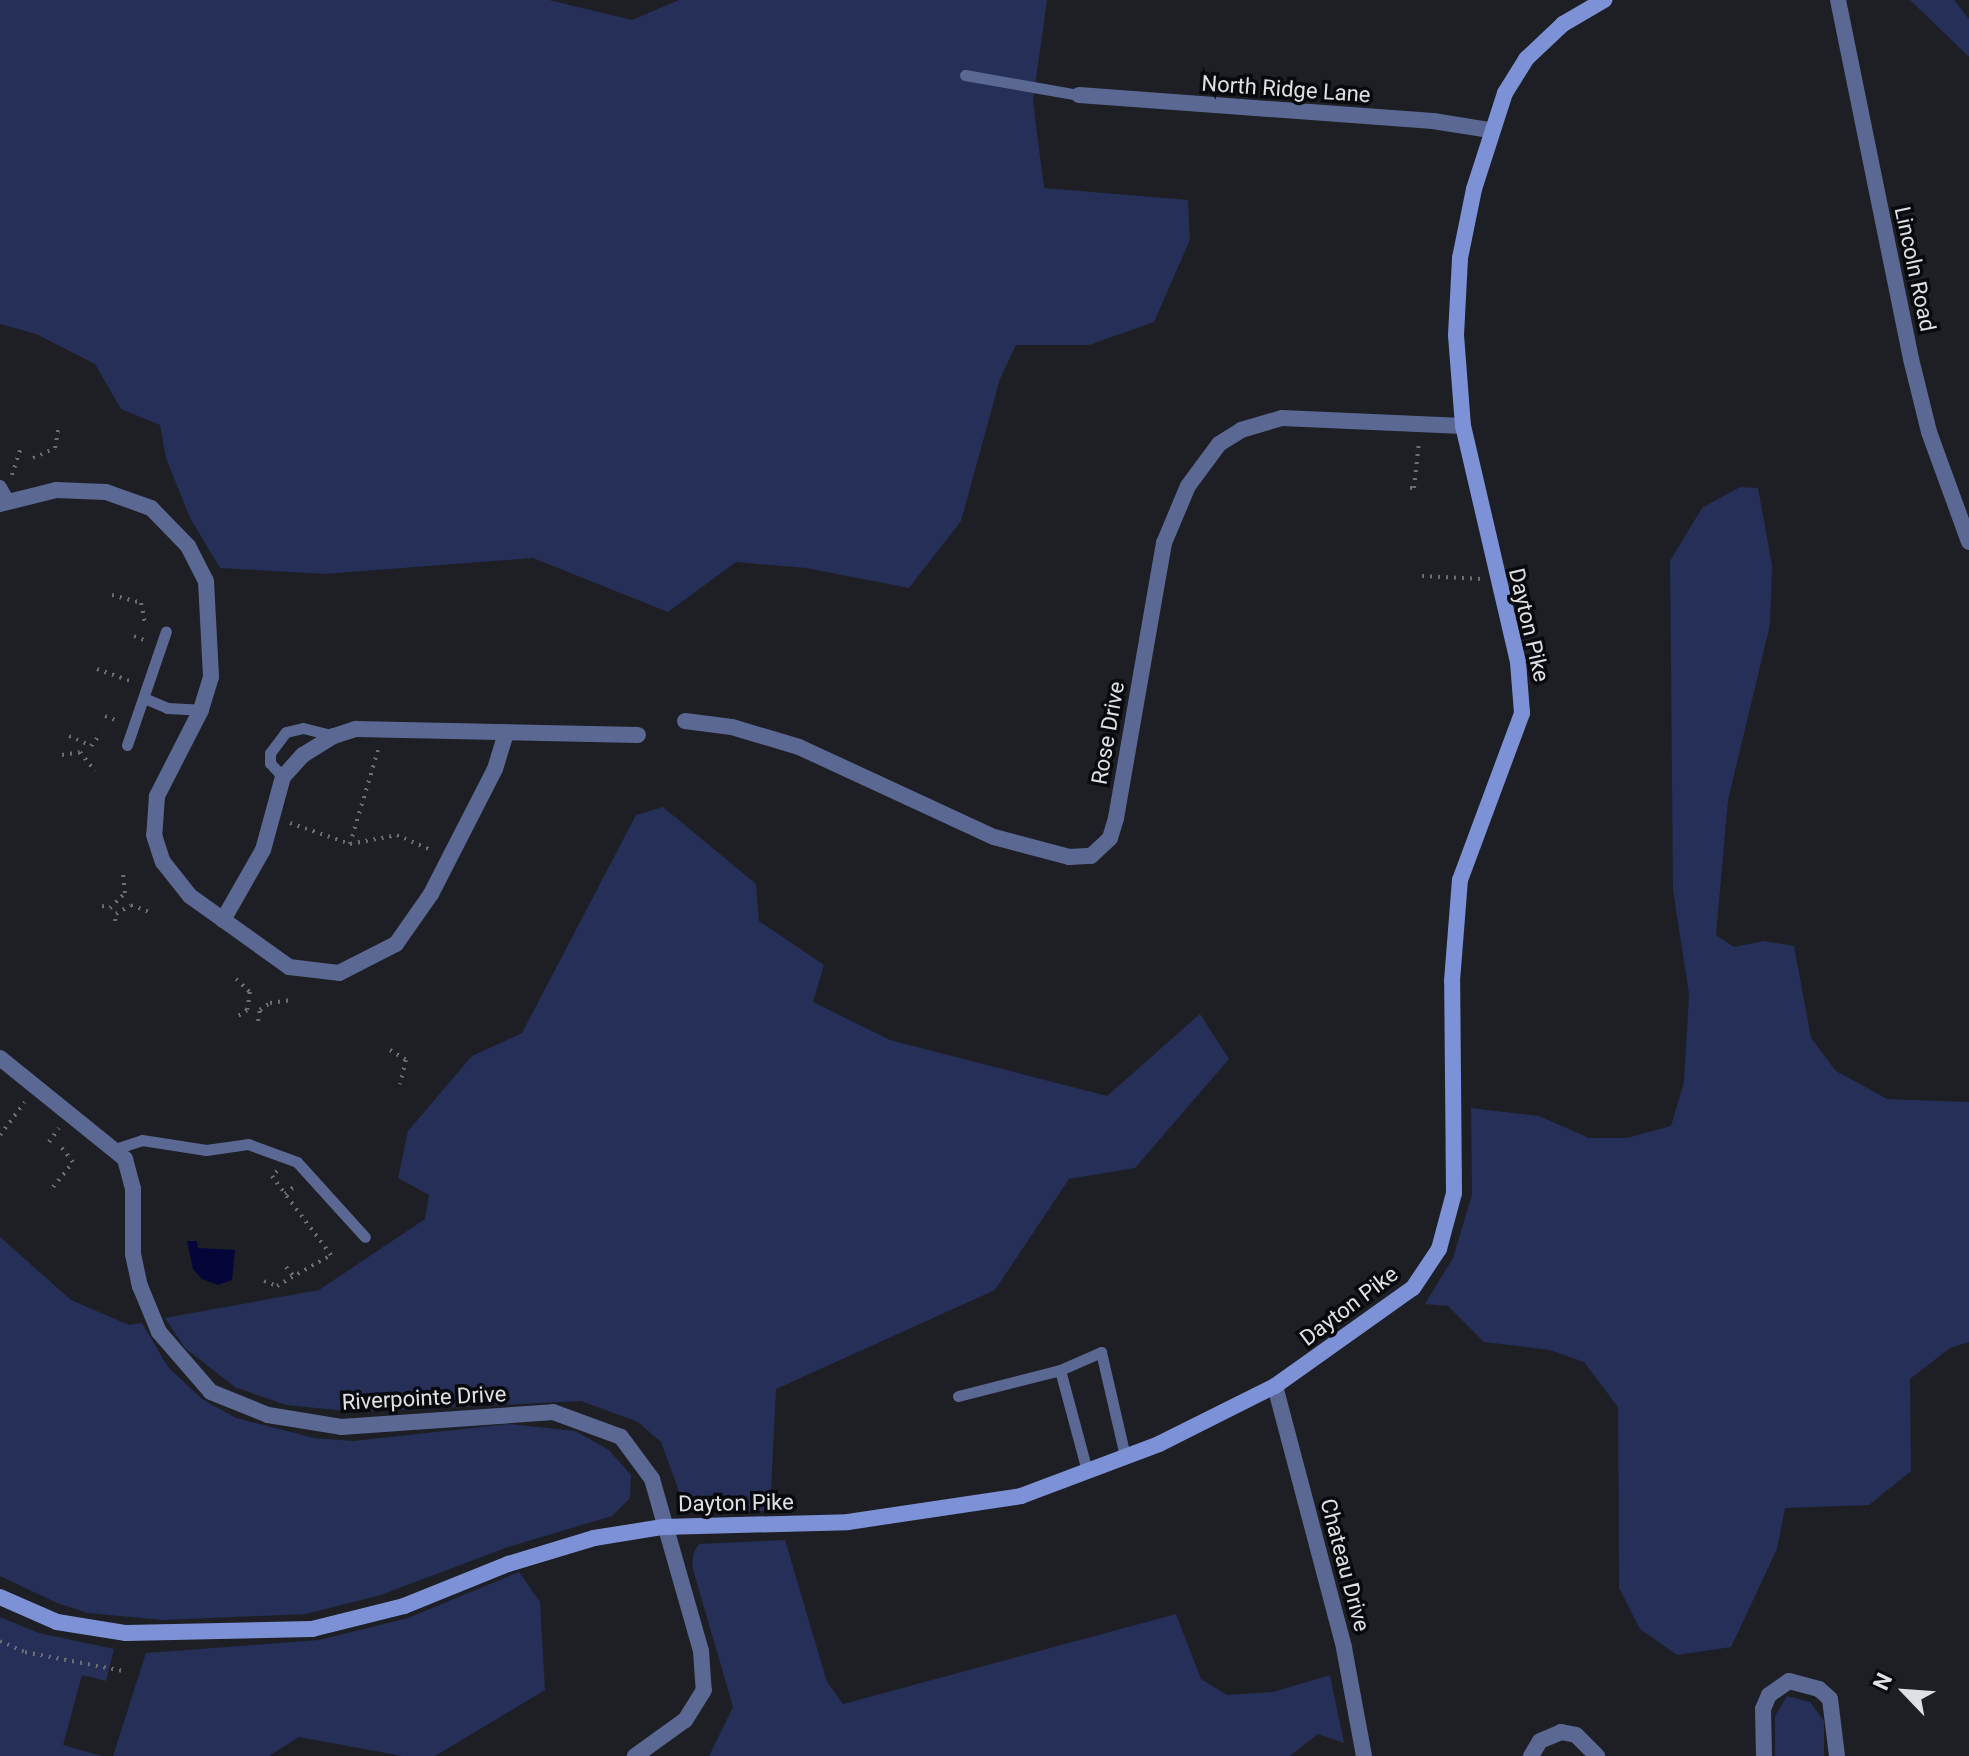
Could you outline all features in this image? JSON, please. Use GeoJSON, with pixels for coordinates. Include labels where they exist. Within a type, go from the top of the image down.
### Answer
{"type":"FeatureCollection","features":[{"type":"Feature","properties":{"kind":"street","name":"Dayton Pike"},"geometry":{"type":"LineString","coordinates":[[0,1597],[57,1622],[126,1633],[312,1629],[404,1606],[508,1564],[585,1541],[663,1527],[848,1522],[937,1512],[1021,1496],[1125,1456],[1275,1386],[1413,1288],[1439,1249],[1449,1222],[1454,1193],[1455,906],[1522,713],[1518,662],[1496,580],[1463,426],[1456,335],[1460,258],[1490,130],[1526,59],[1563,24],[1604,0]]}},
{"type":"Feature","properties":{"kind":"street","name":"Lincoln Road"},"geometry":{"type":"LineString","coordinates":[[1838,0],[1911,359],[1929,432],[1969,542]]}},
{"type":"Feature","properties":{"kind":"street","name":"North Ridge Lane"},"geometry":{"type":"LineString","coordinates":[[1079,95],[1433,121],[1490,130]]}},
{"type":"Feature","properties":{"kind":"street","name":"Rose Drive"},"geometry":{"type":"LineString","coordinates":[[685,721],[732,727],[799,747],[994,837],[1069,857],[1091,856],[1110,838],[1116,818],[1164,543],[1203,463],[1219,444],[1263,421],[1303,417],[1463,426]]}},
{"type":"Feature","properties":{"kind":"street"},"geometry":{"type":"LineString","coordinates":[[5,492],[106,492],[151,508],[169,523],[188,546],[206,581],[211,677],[201,710],[171,761],[152,819],[163,862],[190,896],[289,967],[339,973],[396,944],[417,917],[495,769],[506,734]]}},
{"type":"Feature","properties":{"kind":"street"},"geometry":{"type":"LineString","coordinates":[[223,920],[263,850],[268,818],[283,777],[303,755],[334,736],[356,729],[638,735]]}},
{"type":"Feature","properties":{"kind":"street","name":"Riverpointe Drive"},"geometry":{"type":"LineString","coordinates":[[0,1058],[125,1159],[133,1189],[133,1254],[148,1307],[175,1356],[211,1392],[268,1415],[341,1427],[553,1412],[621,1437],[652,1479],[663,1527],[701,1651],[704,1690],[685,1720],[635,1756]]}},
{"type":"Feature","properties":{"kind":"street","name":"Chateau Drive"},"geometry":{"type":"LineString","coordinates":[[1275,1386],[1344,1648],[1364,1756]]}},
{"type":"Feature","properties":{"kind":"street"},"geometry":{"type":"LineString","coordinates":[[1764,1756],[1763,1709],[1769,1695],[1789,1681],[1819,1689],[1830,1699],[1837,1756]]}},
{"type":"Feature","properties":{"kind":"street"},"geometry":{"type":"LineString","coordinates":[[1531,1756],[1540,1741],[1561,1732],[1576,1735],[1597,1756]]}},
{"type":"Feature","properties":{"kind":"lane"},"geometry":{"type":"LineString","coordinates":[[965,75],[1079,95]]}},
{"type":"Feature","properties":{"kind":"lane"},"geometry":{"type":"LineString","coordinates":[[127,745],[166,631]]}},
{"type":"Feature","properties":{"kind":"lane"},"geometry":{"type":"LineString","coordinates":[[145,693],[167,708],[201,710]]}},
{"type":"Feature","properties":{"kind":"lane"},"geometry":{"type":"LineString","coordinates":[[283,777],[270,763],[270,753],[286,732],[303,728],[334,736]]}},
{"type":"Feature","properties":{"kind":"lane"},"geometry":{"type":"LineString","coordinates":[[115,1149],[142,1140],[206,1150],[248,1144],[297,1162],[365,1237]]}},
{"type":"Feature","properties":{"kind":"lane"},"geometry":{"type":"LineString","coordinates":[[958,1396],[1060,1370],[1101,1352],[1125,1456]]}},
{"type":"Feature","properties":{"kind":"lane"},"geometry":{"type":"LineString","coordinates":[[1060,1370],[1087,1471]]}},
{"type":"Feature","properties":{"kind":"path"},"geometry":{"type":"LineString","coordinates":[[1410,488],[1414,488],[1421,424]]}},
{"type":"Feature","properties":{"kind":"path"},"geometry":{"type":"LineString","coordinates":[[33,458],[55,448],[59,425]]}},
{"type":"Feature","properties":{"kind":"path"},"geometry":{"type":"LineString","coordinates":[[5,492],[22,445]]}},
{"type":"Feature","properties":{"kind":"path"},"geometry":{"type":"LineString","coordinates":[[1422,576],[1496,580]]}},
{"type":"Feature","properties":{"kind":"path"},"geometry":{"type":"LineString","coordinates":[[112,595],[141,603],[145,623]]}},
{"type":"Feature","properties":{"kind":"path"},"geometry":{"type":"LineString","coordinates":[[97,669],[145,693]]}},
{"type":"Feature","properties":{"kind":"path"},"geometry":{"type":"LineString","coordinates":[[350,844],[383,730]]}},
{"type":"Feature","properties":{"kind":"path"},"geometry":{"type":"LineString","coordinates":[[69,736],[91,746],[101,733]]}},
{"type":"Feature","properties":{"kind":"path"},"geometry":{"type":"LineString","coordinates":[[62,755],[80,752],[95,771]]}},
{"type":"Feature","properties":{"kind":"path"},"geometry":{"type":"LineString","coordinates":[[268,818],[350,844],[397,835],[448,858]]}},
{"type":"Feature","properties":{"kind":"path"},"geometry":{"type":"LineString","coordinates":[[102,906],[110,908],[125,893],[123,874]]}},
{"type":"Feature","properties":{"kind":"path"},"geometry":{"type":"LineString","coordinates":[[115,921],[116,914],[131,905],[152,913]]}},
{"type":"Feature","properties":{"kind":"path"},"geometry":{"type":"LineString","coordinates":[[236,979],[250,992],[247,1010],[238,1016]]}},
{"type":"Feature","properties":{"kind":"path"},"geometry":{"type":"LineString","coordinates":[[258,1021],[260,1010],[270,1003],[292,1000]]}},
{"type":"Feature","properties":{"kind":"path"},"geometry":{"type":"LineString","coordinates":[[390,1050],[406,1060],[400,1084]]}},
{"type":"Feature","properties":{"kind":"path"},"geometry":{"type":"LineString","coordinates":[[0,1135],[29,1098]]}},
{"type":"Feature","properties":{"kind":"path"},"geometry":{"type":"LineString","coordinates":[[49,1142],[62,1123]]}},
{"type":"Feature","properties":{"kind":"path"},"geometry":{"type":"LineString","coordinates":[[53,1187],[73,1162],[62,1148]]}},
{"type":"Feature","properties":{"kind":"path"},"geometry":{"type":"LineString","coordinates":[[264,1281],[277,1286],[331,1255],[285,1194]]}},
{"type":"Feature","properties":{"kind":"path"},"geometry":{"type":"LineString","coordinates":[[292,1220],[300,1214]]}},
{"type":"Feature","properties":{"kind":"path"},"geometry":{"type":"LineString","coordinates":[[286,1267],[295,1278]]}},
{"type":"Feature","properties":{"kind":"path"},"geometry":{"type":"LineString","coordinates":[[0,1641],[25,1652],[123,1671]]}},
{"type":"Feature","properties":{"kind":"shaded area"},"geometry":{"type":"Polygon","coordinates":[[[0,0],[549,0],[632,20],[679,0],[1047,0],[1033,101],[1044,188],[1188,200],[1190,240],[1154,322],[1089,345],[1016,345],[1000,379],[961,521],[909,588],[806,568],[736,562],[668,612],[533,558],[324,574],[220,568],[190,518],[166,458],[160,425],[121,409],[95,364],[36,334],[0,324],[0,0]]]}},
{"type":"Feature","properties":{"kind":"shaded area"},"geometry":{"type":"Polygon","coordinates":[[[1910,0],[1954,0],[1969,19],[1969,57],[1910,0]]]}},
{"type":"Feature","properties":{"kind":"shaded area"},"geometry":{"type":"Polygon","coordinates":[[[1740,487],[1758,488],[1772,565],[1770,625],[1728,800],[1716,935],[1734,947],[1764,941],[1794,946],[1811,1038],[1836,1071],[1887,1099],[1969,1102],[1969,1342],[1950,1348],[1910,1379],[1911,1471],[1869,1505],[1785,1508],[1777,1549],[1731,1647],[1677,1655],[1640,1629],[1619,1588],[1618,1407],[1584,1362],[1550,1350],[1484,1342],[1448,1306],[1425,1304],[1453,1258],[1472,1195],[1471,1108],[1539,1116],[1589,1138],[1627,1138],[1671,1126],[1684,1082],[1689,994],[1673,890],[1670,561],[1702,508],[1740,487]]]}},
{"type":"Feature","properties":{"kind":"shaded area"},"geometry":{"type":"Polygon","coordinates":[[[663,807],[756,884],[759,921],[824,965],[813,1002],[890,1040],[1107,1096],[1200,1014],[1229,1059],[1135,1168],[1069,1179],[995,1290],[776,1389],[770,1511],[699,1511],[684,1505],[661,1442],[638,1422],[581,1401],[357,1412],[286,1405],[235,1387],[185,1348],[165,1318],[319,1290],[425,1219],[429,1195],[398,1178],[408,1131],[472,1056],[522,1033],[636,815],[663,807]]]}},
{"type":"Feature","properties":{"kind":"shaded area"},"geometry":{"type":"Polygon","coordinates":[[[0,1237],[71,1300],[129,1325],[142,1323],[168,1367],[202,1399],[236,1418],[314,1438],[353,1441],[509,1424],[575,1431],[609,1450],[631,1475],[630,1498],[612,1516],[508,1547],[381,1595],[306,1614],[164,1620],[88,1613],[57,1603],[0,1576],[0,1237]]]}},
{"type":"Feature","properties":{"kind":"shaded area"},"geometry":{"type":"Polygon","coordinates":[[[187,1241],[197,1241],[198,1248],[235,1250],[232,1280],[218,1285],[202,1279],[193,1269],[187,1241]]]}},
{"type":"Feature","properties":{"kind":"shaded area"},"geometry":{"type":"Polygon","coordinates":[[[785,1540],[827,1682],[843,1704],[1176,1614],[1201,1679],[1227,1695],[1273,1692],[1330,1675],[1344,1743],[1318,1734],[1290,1756],[709,1756],[733,1707],[692,1566],[694,1552],[699,1544],[785,1540]]]}},
{"type":"Feature","properties":{"kind":"shaded area"},"geometry":{"type":"Polygon","coordinates":[[[519,1572],[540,1602],[545,1690],[435,1756],[402,1756],[299,1737],[269,1756],[113,1756],[146,1653],[319,1640],[408,1618],[519,1572]]]}},
{"type":"Feature","properties":{"kind":"shaded area"},"geometry":{"type":"Polygon","coordinates":[[[0,1617],[39,1633],[114,1649],[106,1681],[82,1675],[63,1745],[102,1756],[0,1756],[0,1617]]]}},
{"type":"Feature","properties":{"kind":"shaded area"},"geometry":{"type":"Polygon","coordinates":[[[1787,1696],[1810,1702],[1824,1721],[1824,1756],[1775,1756],[1775,1716],[1787,1696]]]}}]}
